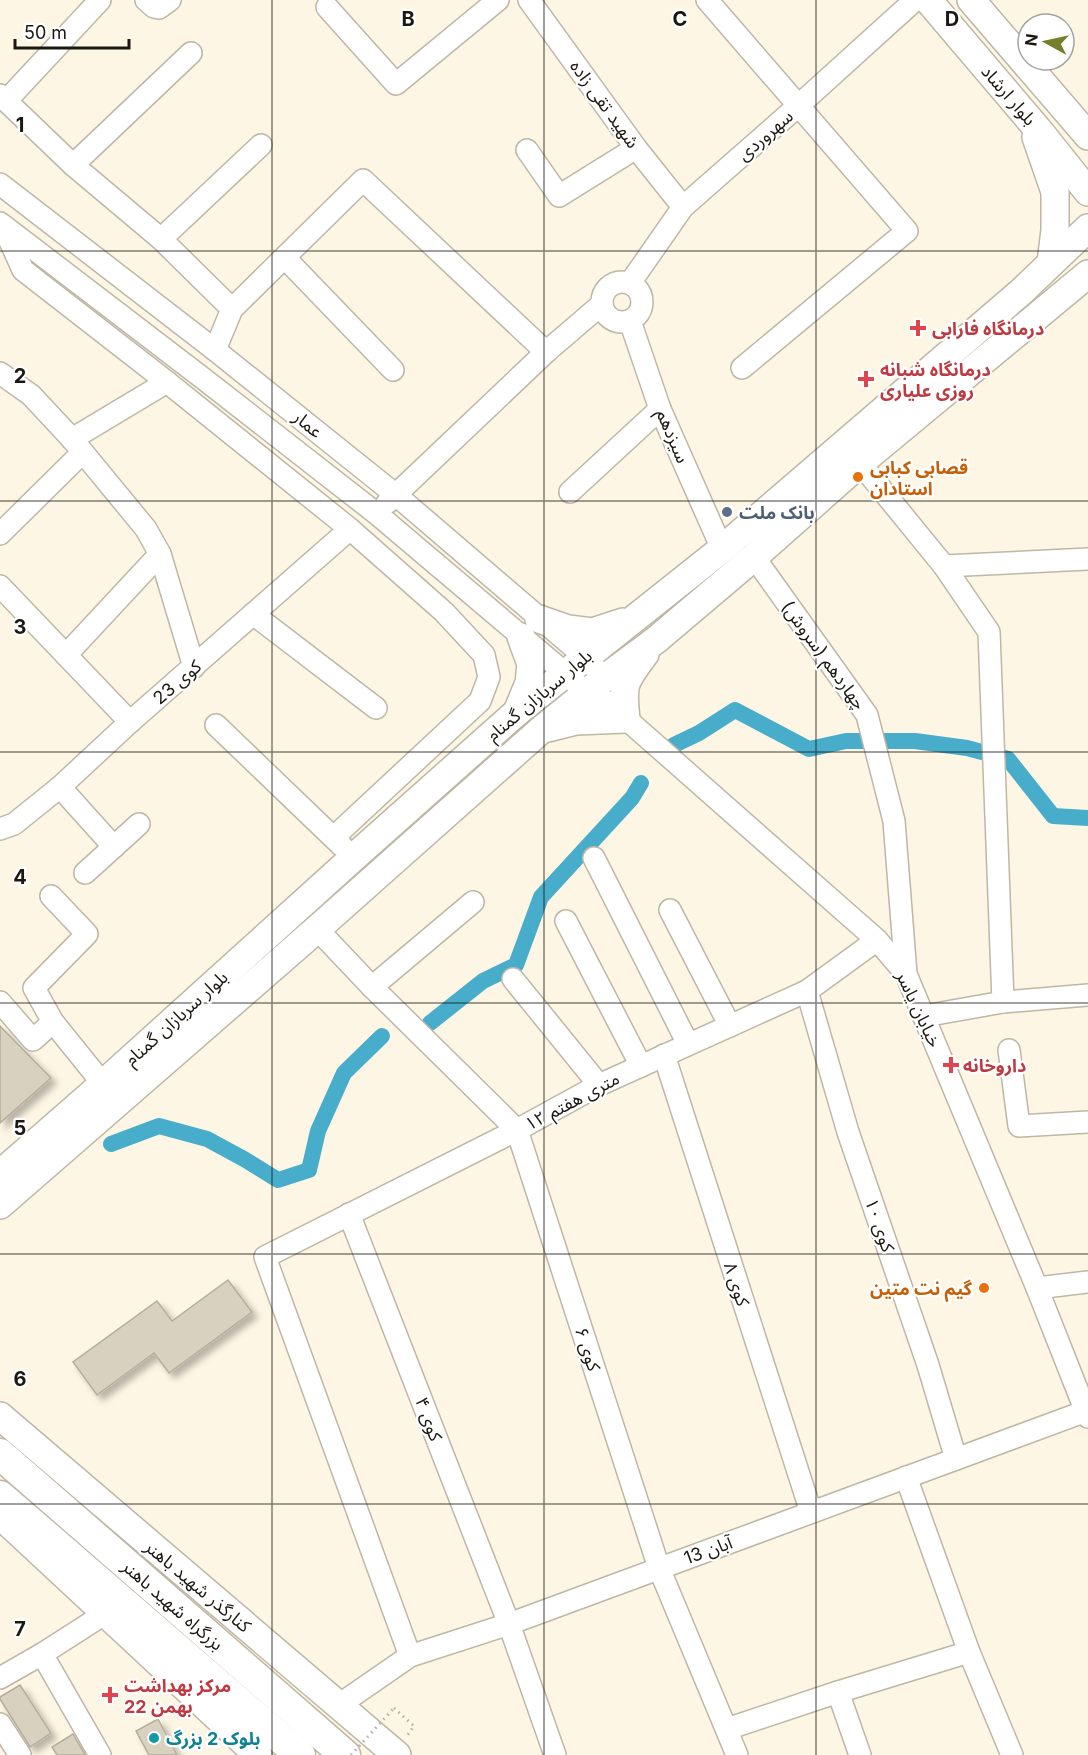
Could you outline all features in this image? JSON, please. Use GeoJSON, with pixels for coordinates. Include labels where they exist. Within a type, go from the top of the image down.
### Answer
{"type":"FeatureCollection","features":[{"type":"Feature","properties":{"kind":"highway","name":"بزرگراه شهید باهنر"},"geometry":{"type":"LineString","coordinates":[[3,1426],[345,1755]]}},
{"type":"Feature","properties":{"kind":"highway","name":"بزرگراه شهید باهنر"},"geometry":{"type":"LineString","coordinates":[[0,1496],[300,1755]]}},
{"type":"Feature","properties":{"kind":"main road","name":"بلوار ارشاد"},"geometry":{"type":"LineString","coordinates":[[928,0],[1036,126],[1088,192]]}},
{"type":"Feature","properties":{"kind":"main road","name":"بلوار ارشاد"},"geometry":{"type":"LineString","coordinates":[[971,0],[1088,136]]}},
{"type":"Feature","properties":{"kind":"main road"},"geometry":{"type":"LineString","coordinates":[[1051,263],[1055,230],[1055,192],[1036,126],[1063,109]]}},
{"type":"Feature","properties":{"kind":"main road","name":"بلوار سربازان گمنام"},"geometry":{"type":"LineString","coordinates":[[0,1174],[517,712],[722,549],[1021,292],[1088,228]]}},
{"type":"Feature","properties":{"kind":"main road","name":"بلوار سربازان گمنام"},"geometry":{"type":"LineString","coordinates":[[0,1205],[541,730],[606,698],[656,640],[860,463],[1039,313],[1082,282]]}},
{"type":"Feature","properties":{"kind":"main road"},"geometry":{"type":"LineString","coordinates":[[1021,292],[1028,293],[1035,298],[1039,313]]}},
{"type":"Feature","properties":{"kind":"main road"},"geometry":{"type":"LineString","coordinates":[[517,712],[529,683],[530,628],[591,632],[638,617]]}},
{"type":"Feature","properties":{"kind":"main road"},"geometry":{"type":"LineString","coordinates":[[541,730],[576,721],[606,698],[623,694],[627,678],[656,640]]}},
{"type":"Feature","properties":{"kind":"main road","name":"کنارگذر شهید باهنر"},"geometry":{"type":"LineString","coordinates":[[3,1426],[397,1755]]}},
{"type":"Feature","properties":{"kind":"main road"},"geometry":{"type":"LineString","coordinates":[[0,1515],[258,1755]]}},
{"type":"Feature","properties":{"kind":"street"},"geometry":{"type":"LineString","coordinates":[[99,0],[3,98],[73,165],[160,239],[232,309]]}},
{"type":"Feature","properties":{"kind":"street"},"geometry":{"type":"LineString","coordinates":[[146,0],[159,8],[170,0]]}},
{"type":"Feature","properties":{"kind":"street"},"geometry":{"type":"LineString","coordinates":[[327,7],[396,84],[498,0]]}},
{"type":"Feature","properties":{"kind":"street","name":"شهید تقی زاده"},"geometry":{"type":"LineString","coordinates":[[529,0],[636,147],[683,207]]}},
{"type":"Feature","properties":{"kind":"street"},"geometry":{"type":"LineString","coordinates":[[707,0],[907,231],[742,368]]}},
{"type":"Feature","properties":{"kind":"street","name":"سهروردی"},"geometry":{"type":"LineString","coordinates":[[630,283],[683,207],[915,0]]}},
{"type":"Feature","properties":{"kind":"street"},"geometry":{"type":"LineString","coordinates":[[73,165],[191,53]]}},
{"type":"Feature","properties":{"kind":"street"},"geometry":{"type":"LineString","coordinates":[[160,239],[261,145]]}},
{"type":"Feature","properties":{"kind":"street"},"geometry":{"type":"LineString","coordinates":[[527,150],[559,196],[636,147]]}},
{"type":"Feature","properties":{"kind":"street"},"geometry":{"type":"LineString","coordinates":[[215,350],[232,309],[363,180],[546,352]]}},
{"type":"Feature","properties":{"kind":"street","name":"عمار"},"geometry":{"type":"LineString","coordinates":[[0,184],[215,350],[396,495],[530,628],[575,665],[606,698]]}},
{"type":"Feature","properties":{"kind":"street"},"geometry":{"type":"LineString","coordinates":[[1,224],[23,270],[168,382],[350,529],[444,612],[484,655],[489,678],[480,701],[334,837]]}},
{"type":"Feature","properties":{"kind":"street","name":"عمار"},"geometry":{"type":"LineString","coordinates":[[1,224],[200,375],[377,514],[464,588],[530,628]]}},
{"type":"Feature","properties":{"kind":"street"},"geometry":{"type":"LineString","coordinates":[[285,258],[393,370]]}},
{"type":"Feature","properties":{"kind":"street"},"geometry":{"type":"LineString","coordinates":[[623,282],[630,283],[640,292],[642,298],[640,312],[630,321],[612,320],[607,316],[602,304],[603,297],[610,286],[623,282]]}},
{"type":"Feature","properties":{"kind":"street"},"geometry":{"type":"LineString","coordinates":[[377,514],[546,352],[602,304]]}},
{"type":"Feature","properties":{"kind":"street","name":"سیزدهم"},"geometry":{"type":"LineString","coordinates":[[630,321],[660,409],[722,549]]}},
{"type":"Feature","properties":{"kind":"street"},"geometry":{"type":"LineString","coordinates":[[0,373],[31,395],[146,529],[160,554],[194,667]]}},
{"type":"Feature","properties":{"kind":"street"},"geometry":{"type":"LineString","coordinates":[[0,534],[77,446],[168,382]]}},
{"type":"Feature","properties":{"kind":"street"},"geometry":{"type":"LineString","coordinates":[[570,492],[660,409]]}},
{"type":"Feature","properties":{"kind":"street"},"geometry":{"type":"LineString","coordinates":[[860,463],[944,566],[989,632],[1003,1002]]}},
{"type":"Feature","properties":{"kind":"street","name":"کوی 23"},"geometry":{"type":"LineString","coordinates":[[0,829],[14,824],[60,787],[130,722],[350,529]]}},
{"type":"Feature","properties":{"kind":"street"},"geometry":{"type":"LineString","coordinates":[[66,655],[160,554]]}},
{"type":"Feature","properties":{"kind":"street","name":"چهاردهم (سروش)"},"geometry":{"type":"LineString","coordinates":[[754,557],[867,715],[894,821],[906,974]]}},
{"type":"Feature","properties":{"kind":"street"},"geometry":{"type":"LineString","coordinates":[[944,566],[1088,559]]}},
{"type":"Feature","properties":{"kind":"street"},"geometry":{"type":"LineString","coordinates":[[0,586],[130,722]]}},
{"type":"Feature","properties":{"kind":"street"},"geometry":{"type":"LineString","coordinates":[[444,612],[464,588]]}},
{"type":"Feature","properties":{"kind":"street"},"geometry":{"type":"LineString","coordinates":[[253,614],[376,708]]}},
{"type":"Feature","properties":{"kind":"street","name":"خیابان یاسر"},"geometry":{"type":"LineString","coordinates":[[606,698],[877,940],[906,974],[1087,1414]]}},
{"type":"Feature","properties":{"kind":"street"},"geometry":{"type":"LineString","coordinates":[[216,725],[334,837],[353,858]]}},
{"type":"Feature","properties":{"kind":"street"},"geometry":{"type":"LineString","coordinates":[[60,787],[114,847]]}},
{"type":"Feature","properties":{"kind":"street"},"geometry":{"type":"LineString","coordinates":[[85,873],[139,824]]}},
{"type":"Feature","properties":{"kind":"street"},"geometry":{"type":"LineString","coordinates":[[594,858],[688,1044]]}},
{"type":"Feature","properties":{"kind":"street"},"geometry":{"type":"LineString","coordinates":[[51,896],[87,934],[34,988],[53,1022],[103,1084]]}},
{"type":"Feature","properties":{"kind":"street"},"geometry":{"type":"LineString","coordinates":[[372,987],[473,902]]}},
{"type":"Feature","properties":{"kind":"street"},"geometry":{"type":"LineString","coordinates":[[670,910],[729,1026]]}},
{"type":"Feature","properties":{"kind":"street"},"geometry":{"type":"LineString","coordinates":[[566,921],[641,1066]]}},
{"type":"Feature","properties":{"kind":"street"},"geometry":{"type":"LineString","coordinates":[[317,929],[372,987],[517,1130]]}},
{"type":"Feature","properties":{"kind":"street","name":"۱۲ متری هفتم"},"geometry":{"type":"LineString","coordinates":[[410,1656],[265,1257],[517,1130],[599,1085],[807,991],[877,940]]}},
{"type":"Feature","properties":{"kind":"street"},"geometry":{"type":"LineString","coordinates":[[513,979],[599,1085]]}},
{"type":"Feature","properties":{"kind":"street","name":"کوی ۱۰"},"geometry":{"type":"LineString","coordinates":[[807,991],[848,1132],[928,1365],[956,1459]]}},
{"type":"Feature","properties":{"kind":"street"},"geometry":{"type":"LineString","coordinates":[[924,1017],[1003,1002],[1088,995]]}},
{"type":"Feature","properties":{"kind":"street"},"geometry":{"type":"LineString","coordinates":[[0,1002],[33,1040],[53,1022]]}},
{"type":"Feature","properties":{"kind":"street"},"geometry":{"type":"LineString","coordinates":[[1009,1050],[1018,1126],[1088,1122]]}},
{"type":"Feature","properties":{"kind":"street","name":"کوی ۸"},"geometry":{"type":"LineString","coordinates":[[664,1055],[811,1512]]}},
{"type":"Feature","properties":{"kind":"street","name":"کوی ۶"},"geometry":{"type":"LineString","coordinates":[[517,1130],[659,1568],[737,1755]]}},
{"type":"Feature","properties":{"kind":"street","name":"کوی ۴"},"geometry":{"type":"LineString","coordinates":[[349,1214],[509,1624],[555,1755]]}},
{"type":"Feature","properties":{"kind":"street"},"geometry":{"type":"LineString","coordinates":[[1037,1288],[1088,1282]]}},
{"type":"Feature","properties":{"kind":"street","name":"13 آبان"},"geometry":{"type":"LineString","coordinates":[[339,1705],[410,1656],[509,1624],[906,1477],[1087,1414]]}},
{"type":"Feature","properties":{"kind":"street"},"geometry":{"type":"LineString","coordinates":[[906,1477],[969,1652],[1012,1755]]}},
{"type":"Feature","properties":{"kind":"street"},"geometry":{"type":"LineString","coordinates":[[0,1678],[106,1613]]}},
{"type":"Feature","properties":{"kind":"street"},"geometry":{"type":"LineString","coordinates":[[727,1730],[838,1692],[969,1652]]}},
{"type":"Feature","properties":{"kind":"street"},"geometry":{"type":"LineString","coordinates":[[42,1654],[100,1755]]}},
{"type":"Feature","properties":{"kind":"street"},"geometry":{"type":"LineString","coordinates":[[838,1692],[860,1755]]}},
{"type":"Feature","properties":{"kind":"street"},"geometry":{"type":"LineString","coordinates":[[0,1724],[20,1755]]}},
{"type":"Feature","properties":{"kind":"path"},"geometry":{"type":"LineString","coordinates":[[351,1755],[394,1708],[414,1726]]}},
{"type":"Feature","properties":{"kind":"building"},"geometry":{"type":"Polygon","coordinates":[[[0,1026],[51,1078],[0,1123],[0,1026]]]}},
{"type":"Feature","properties":{"kind":"building"},"geometry":{"type":"Polygon","coordinates":[[[228,1280],[252,1312],[169,1373],[154,1353],[97,1395],[73,1362],[157,1301],[172,1321],[228,1280]]]}},
{"type":"Feature","properties":{"kind":"building"},"geometry":{"type":"Polygon","coordinates":[[[20,1685],[51,1733],[30,1747],[0,1699],[20,1685]]]}},
{"type":"Feature","properties":{"kind":"building","name":"بلوک 2 بزرگ"},"geometry":{"type":"Polygon","coordinates":[[[158,1719],[177,1755],[149,1755],[136,1731],[158,1719]]]}},
{"type":"Feature","properties":{"kind":"building"},"geometry":{"type":"Polygon","coordinates":[[[73,1734],[85,1755],[57,1755],[52,1747],[73,1734]]]}},
{"type":"Feature","properties":{"kind":"waterway"},"geometry":{"type":"LineString","coordinates":[[674,745],[699,733],[735,710],[809,749],[846,741],[915,741],[967,748],[1008,759],[1053,816],[1088,818]]}},
{"type":"Feature","properties":{"kind":"waterway"},"geometry":{"type":"LineString","coordinates":[[430,1023],[483,981],[516,965],[541,897],[632,798],[641,783]]}},
{"type":"Feature","properties":{"kind":"waterway"},"geometry":{"type":"LineString","coordinates":[[111,1144],[159,1126],[207,1139],[278,1180],[309,1170],[318,1131],[344,1073],[382,1036]]}},
{"type":"Feature","properties":{"kind":"place","name":"درمانگاه فارابی"},"geometry":{"type":"Point","coordinates":[918,328]}},
{"type":"Feature","properties":{"kind":"place","name":"درمانگاه شبانه روزی علیاری"},"geometry":{"type":"Point","coordinates":[866,379]}},
{"type":"Feature","properties":{"kind":"place","name":"قصابی کبابی استادان"},"geometry":{"type":"Point","coordinates":[858,477]}},
{"type":"Feature","properties":{"kind":"place","name":"بانک ملت"},"geometry":{"type":"Point","coordinates":[727,512]}},
{"type":"Feature","properties":{"kind":"place","name":"داروخانه"},"geometry":{"type":"Point","coordinates":[951,1065]}},
{"type":"Feature","properties":{"kind":"place","name":"گیم نت متین"},"geometry":{"type":"Point","coordinates":[984,1288]}},
{"type":"Feature","properties":{"kind":"place","name":"مرکز بهداشت 22 بهمن"},"geometry":{"type":"Point","coordinates":[110,1695]}},
{"type":"Feature","properties":{"kind":"place","name":"بلوک 2 بزرگ"},"geometry":{"type":"Point","coordinates":[154,1738]}}]}
